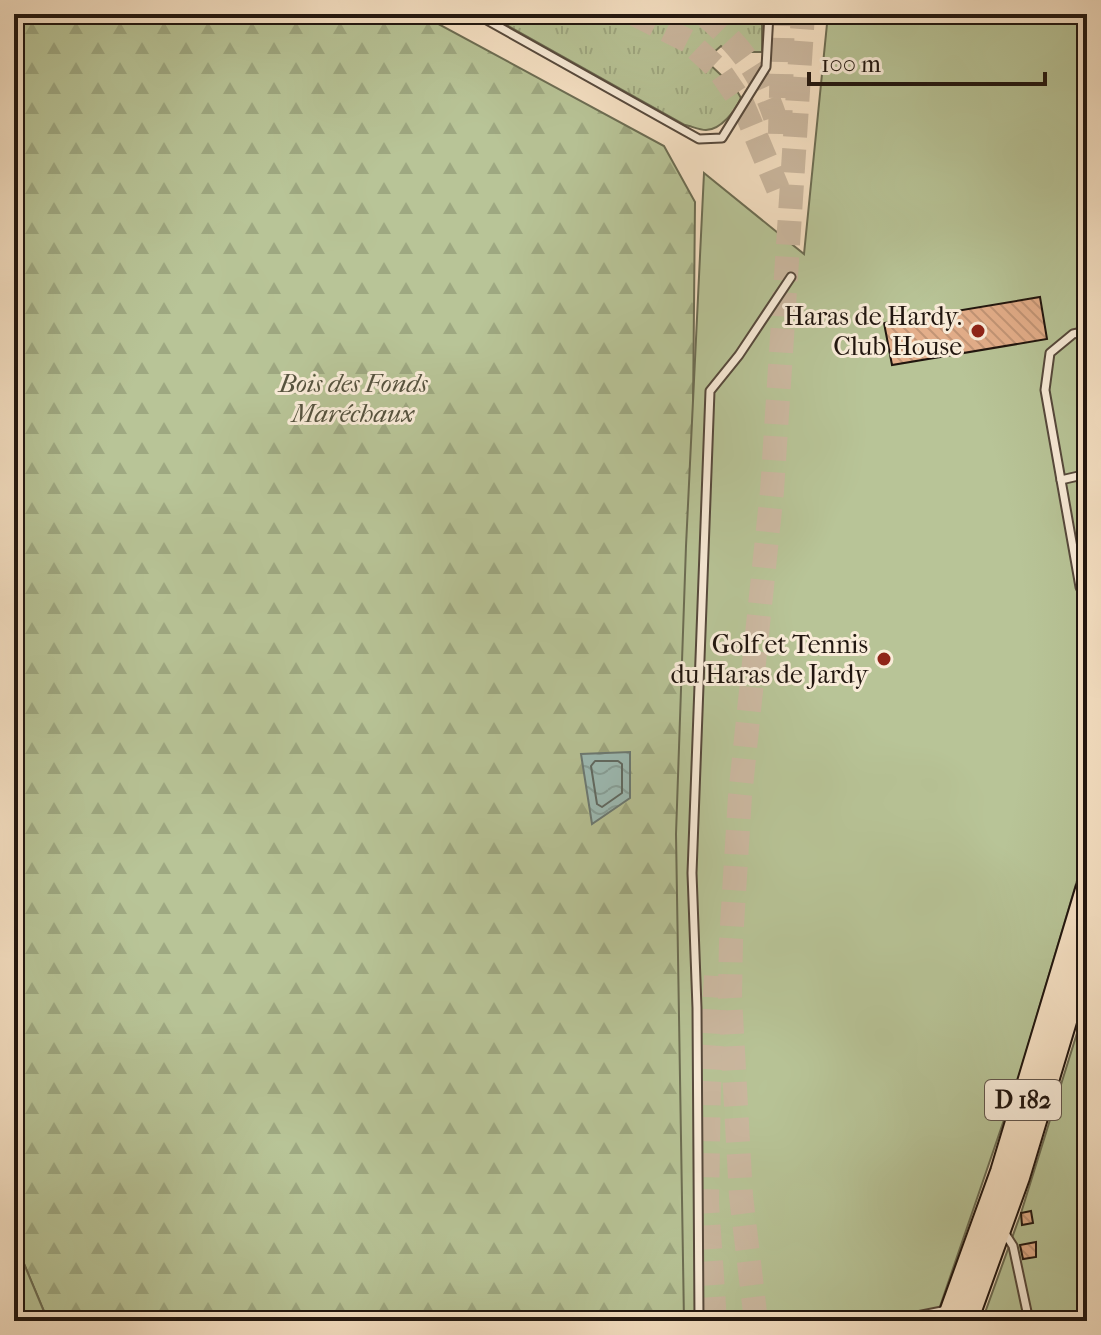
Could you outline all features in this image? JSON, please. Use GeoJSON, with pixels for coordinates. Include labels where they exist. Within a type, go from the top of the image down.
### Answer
{"type":"FeatureCollection","features":[{"type":"Feature","properties":{"kind":"main road","name":"D 182"},"geometry":{"type":"LineString","coordinates":[[956,1317],[1087,890]]}},
{"type":"Feature","properties":{"kind":"main road","name":"D 182"},"geometry":{"type":"LineString","coordinates":[[956,1317],[1000,1226],[1018,1177],[1087,948]]}},
{"type":"Feature","properties":{"kind":"lane"},"geometry":{"type":"LineString","coordinates":[[476,14],[699,139],[722,138],[766,67],[769,14]]}},
{"type":"Feature","properties":{"kind":"lane"},"geometry":{"type":"LineString","coordinates":[[699,1321],[697,1008],[692,873],[710,391],[739,355],[791,277]]}},
{"type":"Feature","properties":{"kind":"lane"},"geometry":{"type":"LineString","coordinates":[[1087,331],[1073,334],[1050,353],[1045,390],[1087,628]]}},
{"type":"Feature","properties":{"kind":"lane"},"geometry":{"type":"LineString","coordinates":[[1061,480],[1087,474]]}},
{"type":"Feature","properties":{"kind":"lane"},"geometry":{"type":"LineString","coordinates":[[1080,587],[1087,601]]}},
{"type":"Feature","properties":{"kind":"lane"},"geometry":{"type":"LineString","coordinates":[[1000,1226],[1013,1246],[1029,1321]]}},
{"type":"Feature","properties":{"kind":"lane"},"geometry":{"type":"LineString","coordinates":[[892,1321],[956,1317]]}},
{"type":"Feature","properties":{"kind":"lane"},"geometry":{"type":"LineString","coordinates":[[824,1321],[835,1318],[842,1321]]}},
{"type":"Feature","properties":{"kind":"green space","name":"Bois des Fonds Maréchaux"},"geometry":{"type":"Polygon","coordinates":[[[14,14],[420,14],[664,146],[695,202],[692,514],[695,1321],[48,1321],[14,1240],[14,14]]]}},
{"type":"Feature","properties":{"kind":"green space"},"geometry":{"type":"Polygon","coordinates":[[[487,14],[762,14],[762,52],[748,52],[737,58],[721,46],[705,60],[736,89],[741,98],[722,123],[703,130],[685,125],[487,14]]]}},
{"type":"Feature","properties":{"kind":"green space","name":"Golf et Tennis du Haras de Jardy"},"geometry":{"type":"Polygon","coordinates":[[[828,14],[1087,14],[1087,847],[1018,1079],[935,1321],[684,1321],[676,834],[704,173],[804,254],[828,14]]]}},
{"type":"Feature","properties":{"kind":"green space"},"geometry":{"type":"Polygon","coordinates":[[[1087,1001],[1087,1321],[982,1321],[1021,1213],[1087,1001]]]}},
{"type":"Feature","properties":{"kind":"green space"},"geometry":{"type":"Polygon","coordinates":[[[14,1240],[48,1321],[14,1321],[14,1240]]]}},
{"type":"Feature","properties":{"kind":"water"},"geometry":{"type":"Polygon","coordinates":[[[630,752],[630,798],[592,824],[581,754],[630,752]]]}},
{"type":"Feature","properties":{"kind":"building"},"geometry":{"type":"Polygon","coordinates":[[[1040,297],[1047,339],[892,365],[884,323],[1040,297]]]}},
{"type":"Feature","properties":{"kind":"building"},"geometry":{"type":"Polygon","coordinates":[[[1031,1211],[1033,1223],[1022,1225],[1021,1213],[1031,1211]]]}},
{"type":"Feature","properties":{"kind":"building"},"geometry":{"type":"Polygon","coordinates":[[[1036,1242],[1036,1257],[1023,1259],[1020,1245],[1036,1242]]]}},
{"type":"Feature","properties":{"kind":"tunnel"},"geometry":{"type":"LineString","coordinates":[[634,14],[688,41],[719,70],[743,105],[778,189]]}},
{"type":"Feature","properties":{"kind":"tunnel"},"geometry":{"type":"LineString","coordinates":[[704,14],[747,60],[775,117]]}},
{"type":"Feature","properties":{"kind":"tunnel"},"geometry":{"type":"LineString","coordinates":[[780,134],[783,14]]}},
{"type":"Feature","properties":{"kind":"tunnel"},"geometry":{"type":"LineString","coordinates":[[756,1321],[741,1196],[730,997],[731,941],[740,796],[772,491],[803,14]]}},
{"type":"Feature","properties":{"kind":"tunnel"},"geometry":{"type":"LineString","coordinates":[[715,1321],[707,1203],[709,1086],[716,976]]}},
{"type":"Feature","properties":{"kind":"place","name":"Haras de Hardy. Club House"},"geometry":{"type":"Point","coordinates":[978,331]}},
{"type":"Feature","properties":{"kind":"place","name":"Golf et Tennis du Haras de Jardy"},"geometry":{"type":"Point","coordinates":[884,659]}}]}
